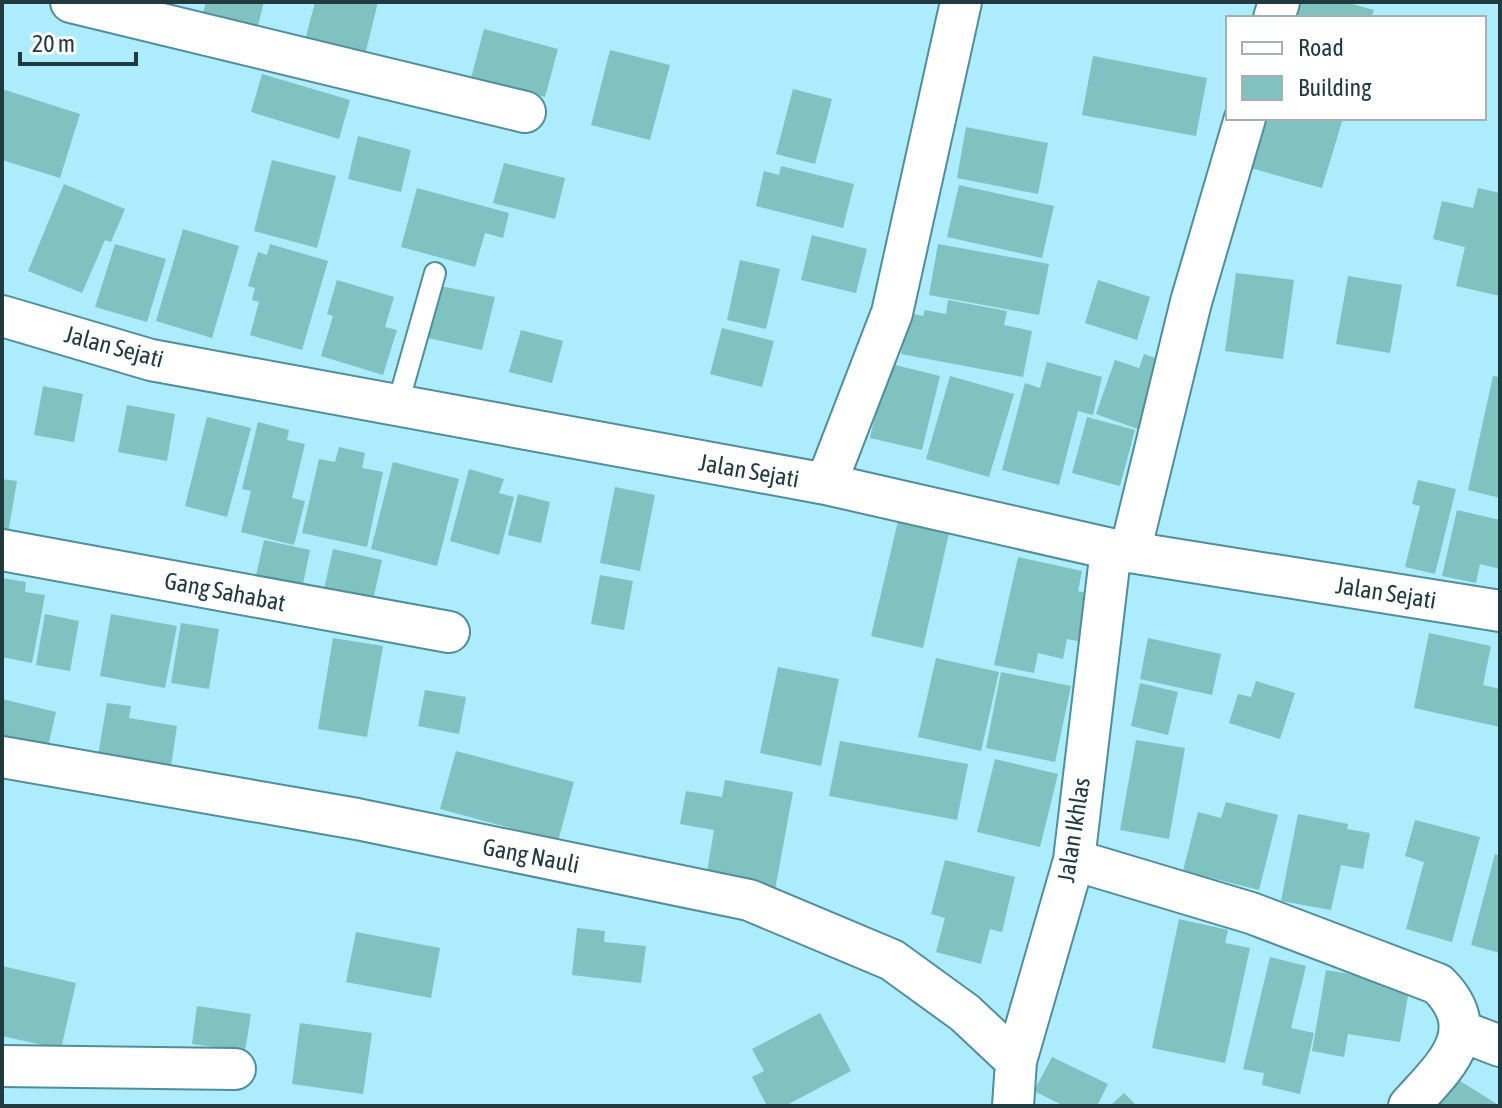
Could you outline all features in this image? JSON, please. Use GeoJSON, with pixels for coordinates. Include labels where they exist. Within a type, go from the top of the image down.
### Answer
{"type":"FeatureCollection","features":[{"type":"Feature","properties":{"kind":"street"},"geometry":{"type":"LineString","coordinates":[[71,2],[525,112]]}},
{"type":"Feature","properties":{"kind":"street"},"geometry":{"type":"LineString","coordinates":[[826,484],[892,313],[961,2]]}},
{"type":"Feature","properties":{"kind":"street","name":"Jalan Ikhlas"},"geometry":{"type":"LineString","coordinates":[[1013,1106],[1016,1061],[1074,860],[1120,550],[1244,120]]}},
{"type":"Feature","properties":{"kind":"street","name":"Jalan Sejati"},"geometry":{"type":"LineString","coordinates":[[2,316],[151,360],[826,484],[1120,550],[1500,611]]}},
{"type":"Feature","properties":{"kind":"street","name":"Gang Sahabat"},"geometry":{"type":"LineString","coordinates":[[2,550],[449,632]]}},
{"type":"Feature","properties":{"kind":"street","name":"Gang Nauli"},"geometry":{"type":"LineString","coordinates":[[2,757],[357,819],[749,900],[892,960],[965,1013],[1016,1061]]}},
{"type":"Feature","properties":{"kind":"street"},"geometry":{"type":"LineString","coordinates":[[1074,860],[1251,913],[1438,984],[1455,1002],[1461,1031],[1457,1046],[1409,1106]]}},
{"type":"Feature","properties":{"kind":"street"},"geometry":{"type":"LineString","coordinates":[[1461,1031],[1500,1046]]}},
{"type":"Feature","properties":{"kind":"street"},"geometry":{"type":"LineString","coordinates":[[2,1066],[235,1069]]}},
{"type":"Feature","properties":{"kind":"lane"},"geometry":{"type":"LineString","coordinates":[[397,407],[435,273]]}},
{"type":"Feature","properties":{"kind":"building"},"geometry":{"type":"Polygon","coordinates":[[[206,2],[264,2],[256,33],[201,20],[206,2]]]}},
{"type":"Feature","properties":{"kind":"building"},"geometry":{"type":"Polygon","coordinates":[[[315,2],[378,2],[364,59],[304,44],[315,2]]]}},
{"type":"Feature","properties":{"kind":"building"},"geometry":{"type":"Polygon","coordinates":[[[1295,2],[1345,2],[1374,10],[1372,16],[1292,16],[1295,2]]]}},
{"type":"Feature","properties":{"kind":"building"},"geometry":{"type":"Polygon","coordinates":[[[484,29],[558,49],[545,97],[471,78],[484,29]]]}},
{"type":"Feature","properties":{"kind":"building"},"geometry":{"type":"Polygon","coordinates":[[[610,50],[670,65],[650,140],[591,125],[610,50]]]}},
{"type":"Feature","properties":{"kind":"building"},"geometry":{"type":"Polygon","coordinates":[[[1093,56],[1207,78],[1196,136],[1082,115],[1093,56]]]}},
{"type":"Feature","properties":{"kind":"building"},"geometry":{"type":"Polygon","coordinates":[[[262,74],[350,100],[339,139],[251,112],[262,74]]]}},
{"type":"Feature","properties":{"kind":"building"},"geometry":{"type":"Polygon","coordinates":[[[2,89],[80,114],[60,178],[2,160],[2,89]]]}},
{"type":"Feature","properties":{"kind":"building"},"geometry":{"type":"Polygon","coordinates":[[[793,89],[832,99],[815,164],[776,154],[793,89]]]}},
{"type":"Feature","properties":{"kind":"building"},"geometry":{"type":"Polygon","coordinates":[[[1261,120],[1342,120],[1322,188],[1247,167],[1261,120]]]}},
{"type":"Feature","properties":{"kind":"building"},"geometry":{"type":"Polygon","coordinates":[[[966,127],[1048,143],[1038,194],[957,178],[966,127]]]}},
{"type":"Feature","properties":{"kind":"building"},"geometry":{"type":"Polygon","coordinates":[[[358,136],[411,150],[401,192],[348,179],[358,136]]]}},
{"type":"Feature","properties":{"kind":"building"},"geometry":{"type":"Polygon","coordinates":[[[272,160],[336,176],[317,248],[254,231],[272,160]]]}},
{"type":"Feature","properties":{"kind":"building"},"geometry":{"type":"Polygon","coordinates":[[[504,163],[565,178],[555,219],[493,203],[504,163]]]}},
{"type":"Feature","properties":{"kind":"building"},"geometry":{"type":"Polygon","coordinates":[[[781,166],[854,184],[843,228],[756,206],[764,171],[779,175],[781,166]]]}},
{"type":"Feature","properties":{"kind":"building"},"geometry":{"type":"Polygon","coordinates":[[[64,184],[125,209],[111,242],[105,240],[82,293],[28,271],[64,184]]]}},
{"type":"Feature","properties":{"kind":"building"},"geometry":{"type":"Polygon","coordinates":[[[959,185],[1054,206],[1042,258],[947,237],[959,185]]]}},
{"type":"Feature","properties":{"kind":"building"},"geometry":{"type":"Polygon","coordinates":[[[417,188],[509,213],[503,238],[485,233],[475,267],[401,247],[417,188]]]}},
{"type":"Feature","properties":{"kind":"building"},"geometry":{"type":"Polygon","coordinates":[[[1478,188],[1500,193],[1500,296],[1456,286],[1465,247],[1433,239],[1442,201],[1473,208],[1478,188]]]}},
{"type":"Feature","properties":{"kind":"building"},"geometry":{"type":"Polygon","coordinates":[[[183,229],[239,246],[212,338],[156,321],[183,229]]]}},
{"type":"Feature","properties":{"kind":"building"},"geometry":{"type":"Polygon","coordinates":[[[812,235],[867,249],[856,293],[801,280],[812,235]]]}},
{"type":"Feature","properties":{"kind":"building"},"geometry":{"type":"Polygon","coordinates":[[[115,244],[166,259],[147,322],[95,307],[115,244]]]}},
{"type":"Feature","properties":{"kind":"building"},"geometry":{"type":"Polygon","coordinates":[[[270,244],[328,261],[302,350],[250,335],[259,302],[252,300],[255,288],[248,286],[258,252],[267,255],[270,244]]]}},
{"type":"Feature","properties":{"kind":"building"},"geometry":{"type":"Polygon","coordinates":[[[938,244],[1049,264],[1039,315],[929,295],[938,244]]]}},
{"type":"Feature","properties":{"kind":"building"},"geometry":{"type":"Polygon","coordinates":[[[740,260],[780,269],[766,329],[727,320],[740,260]]]}},
{"type":"Feature","properties":{"kind":"building"},"geometry":{"type":"Polygon","coordinates":[[[1236,273],[1294,280],[1283,359],[1225,351],[1236,273]]]}},
{"type":"Feature","properties":{"kind":"building"},"geometry":{"type":"Polygon","coordinates":[[[1348,276],[1402,285],[1390,353],[1336,344],[1348,276]]]}},
{"type":"Feature","properties":{"kind":"building"},"geometry":{"type":"Polygon","coordinates":[[[337,280],[394,297],[385,327],[397,330],[383,375],[321,356],[333,316],[327,314],[337,280]]]}},
{"type":"Feature","properties":{"kind":"building"},"geometry":{"type":"Polygon","coordinates":[[[1098,280],[1150,297],[1137,340],[1085,323],[1098,280]]]}},
{"type":"Feature","properties":{"kind":"building"},"geometry":{"type":"Polygon","coordinates":[[[440,286],[495,297],[482,350],[428,338],[440,286]]]}},
{"type":"Feature","properties":{"kind":"building"},"geometry":{"type":"Polygon","coordinates":[[[948,300],[1007,311],[1004,325],[1032,331],[1023,377],[901,354],[909,313],[923,316],[925,310],[946,314],[948,300]]]}},
{"type":"Feature","properties":{"kind":"building"},"geometry":{"type":"Polygon","coordinates":[[[722,328],[774,341],[762,387],[710,374],[722,328]]]}},
{"type":"Feature","properties":{"kind":"building"},"geometry":{"type":"Polygon","coordinates":[[[521,330],[563,341],[552,383],[509,372],[521,330]]]}},
{"type":"Feature","properties":{"kind":"building"},"geometry":{"type":"Polygon","coordinates":[[[1144,354],[1169,363],[1146,432],[1096,414],[1115,360],[1139,368],[1144,354]]]}},
{"type":"Feature","properties":{"kind":"building"},"geometry":{"type":"Polygon","coordinates":[[[1047,362],[1102,377],[1093,415],[1078,411],[1059,485],[1002,470],[1025,383],[1040,388],[1047,362]]]}},
{"type":"Feature","properties":{"kind":"building"},"geometry":{"type":"Polygon","coordinates":[[[887,363],[940,376],[922,450],[870,438],[887,363]]]}},
{"type":"Feature","properties":{"kind":"building"},"geometry":{"type":"Polygon","coordinates":[[[950,376],[1014,394],[989,477],[926,459],[950,376]]]}},
{"type":"Feature","properties":{"kind":"building"},"geometry":{"type":"Polygon","coordinates":[[[1493,376],[1500,377],[1500,498],[1468,490],[1493,376]]]}},
{"type":"Feature","properties":{"kind":"building"},"geometry":{"type":"Polygon","coordinates":[[[43,386],[83,394],[74,442],[34,435],[43,386]]]}},
{"type":"Feature","properties":{"kind":"building"},"geometry":{"type":"Polygon","coordinates":[[[127,405],[175,414],[167,461],[118,452],[127,405]]]}},
{"type":"Feature","properties":{"kind":"building"},"geometry":{"type":"Polygon","coordinates":[[[207,417],[251,428],[227,517],[185,506],[207,417]]]}},
{"type":"Feature","properties":{"kind":"building"},"geometry":{"type":"Polygon","coordinates":[[[1087,417],[1135,430],[1120,486],[1072,473],[1087,417]]]}},
{"type":"Feature","properties":{"kind":"building"},"geometry":{"type":"Polygon","coordinates":[[[258,422],[289,430],[287,440],[305,444],[292,498],[305,501],[294,545],[241,532],[251,491],[242,489],[258,422]]]}},
{"type":"Feature","properties":{"kind":"building"},"geometry":{"type":"Polygon","coordinates":[[[339,447],[365,453],[362,468],[383,472],[367,547],[302,533],[319,459],[335,462],[339,447]]]}},
{"type":"Feature","properties":{"kind":"building"},"geometry":{"type":"Polygon","coordinates":[[[393,462],[459,479],[437,566],[371,549],[393,462]]]}},
{"type":"Feature","properties":{"kind":"building"},"geometry":{"type":"Polygon","coordinates":[[[469,469],[504,479],[499,493],[514,497],[499,555],[450,541],[469,469]]]}},
{"type":"Feature","properties":{"kind":"building"},"geometry":{"type":"Polygon","coordinates":[[[2,479],[17,481],[6,545],[2,544],[2,479]]]}},
{"type":"Feature","properties":{"kind":"building"},"geometry":{"type":"Polygon","coordinates":[[[1418,480],[1456,489],[1435,574],[1405,567],[1420,506],[1412,504],[1418,480]]]}},
{"type":"Feature","properties":{"kind":"building"},"geometry":{"type":"Polygon","coordinates":[[[615,487],[655,495],[640,571],[600,563],[615,487]]]}},
{"type":"Feature","properties":{"kind":"building"},"geometry":{"type":"Polygon","coordinates":[[[518,494],[550,502],[541,543],[508,535],[518,494]]]}},
{"type":"Feature","properties":{"kind":"building"},"geometry":{"type":"Polygon","coordinates":[[[1457,510],[1500,520],[1500,569],[1480,564],[1476,583],[1442,576],[1457,510]]]}},
{"type":"Feature","properties":{"kind":"building"},"geometry":{"type":"Polygon","coordinates":[[[898,521],[949,533],[923,648],[871,636],[898,521]]]}},
{"type":"Feature","properties":{"kind":"building"},"geometry":{"type":"Polygon","coordinates":[[[264,540],[310,550],[299,603],[252,593],[264,540]]]}},
{"type":"Feature","properties":{"kind":"building"},"geometry":{"type":"Polygon","coordinates":[[[333,549],[382,560],[371,609],[322,598],[333,549]]]}},
{"type":"Feature","properties":{"kind":"building"},"geometry":{"type":"Polygon","coordinates":[[[1018,557],[1082,571],[1078,591],[1098,596],[1087,643],[1067,639],[1063,659],[1038,653],[1034,673],[994,665],[1018,557]]]}},
{"type":"Feature","properties":{"kind":"building"},"geometry":{"type":"Polygon","coordinates":[[[600,575],[633,581],[624,630],[591,624],[600,575]]]}},
{"type":"Feature","properties":{"kind":"building"},"geometry":{"type":"Polygon","coordinates":[[[2,578],[26,582],[25,592],[45,595],[32,663],[2,657],[2,578]]]}},
{"type":"Feature","properties":{"kind":"building"},"geometry":{"type":"Polygon","coordinates":[[[45,614],[79,621],[70,671],[36,665],[45,614]]]}},
{"type":"Feature","properties":{"kind":"building"},"geometry":{"type":"Polygon","coordinates":[[[111,614],[177,626],[165,688],[100,676],[111,614]]]}},
{"type":"Feature","properties":{"kind":"building"},"geometry":{"type":"Polygon","coordinates":[[[181,623],[219,629],[209,689],[171,683],[181,623]]]}},
{"type":"Feature","properties":{"kind":"building"},"geometry":{"type":"Polygon","coordinates":[[[1429,633],[1491,646],[1483,685],[1500,689],[1500,727],[1414,708],[1429,633]]]}},
{"type":"Feature","properties":{"kind":"building"},"geometry":{"type":"Polygon","coordinates":[[[333,638],[383,646],[367,737],[318,729],[333,638]]]}},
{"type":"Feature","properties":{"kind":"building"},"geometry":{"type":"Polygon","coordinates":[[[1148,638],[1221,654],[1212,695],[1140,679],[1148,638]]]}},
{"type":"Feature","properties":{"kind":"building"},"geometry":{"type":"Polygon","coordinates":[[[936,658],[999,672],[981,751],[918,737],[936,658]]]}},
{"type":"Feature","properties":{"kind":"building"},"geometry":{"type":"Polygon","coordinates":[[[778,667],[839,679],[821,766],[760,753],[778,667]]]}},
{"type":"Feature","properties":{"kind":"building"},"geometry":{"type":"Polygon","coordinates":[[[1001,672],[1071,686],[1055,762],[986,748],[1001,672]]]}},
{"type":"Feature","properties":{"kind":"building"},"geometry":{"type":"Polygon","coordinates":[[[1256,681],[1295,693],[1280,739],[1229,723],[1238,694],[1251,697],[1256,681]]]}},
{"type":"Feature","properties":{"kind":"building"},"geometry":{"type":"Polygon","coordinates":[[[1140,683],[1178,692],[1168,735],[1131,726],[1140,683]]]}},
{"type":"Feature","properties":{"kind":"building"},"geometry":{"type":"Polygon","coordinates":[[[425,690],[466,697],[459,734],[418,726],[425,690]]]}},
{"type":"Feature","properties":{"kind":"building"},"geometry":{"type":"Polygon","coordinates":[[[2,699],[56,712],[46,755],[2,745],[2,699]]]}},
{"type":"Feature","properties":{"kind":"building"},"geometry":{"type":"Polygon","coordinates":[[[107,703],[131,706],[129,718],[177,726],[170,773],[97,761],[107,703]]]}},
{"type":"Feature","properties":{"kind":"building"},"geometry":{"type":"Polygon","coordinates":[[[1136,740],[1185,748],[1169,839],[1120,830],[1136,740]]]}},
{"type":"Feature","properties":{"kind":"building"},"geometry":{"type":"Polygon","coordinates":[[[840,741],[968,764],[957,820],[829,796],[840,741]]]}},
{"type":"Feature","properties":{"kind":"building"},"geometry":{"type":"Polygon","coordinates":[[[456,751],[574,782],[558,841],[440,809],[456,751]]]}},
{"type":"Feature","properties":{"kind":"building"},"geometry":{"type":"Polygon","coordinates":[[[995,759],[1058,774],[1040,847],[977,832],[995,759]]]}},
{"type":"Feature","properties":{"kind":"building"},"geometry":{"type":"Polygon","coordinates":[[[725,780],[793,792],[775,890],[706,878],[714,830],[680,824],[686,791],[722,797],[725,780]]]}},
{"type":"Feature","properties":{"kind":"building"},"geometry":{"type":"Polygon","coordinates":[[[1226,802],[1278,815],[1259,890],[1183,871],[1198,812],[1221,818],[1226,802]]]}},
{"type":"Feature","properties":{"kind":"building"},"geometry":{"type":"Polygon","coordinates":[[[1298,814],[1348,824],[1347,829],[1370,833],[1363,869],[1341,865],[1331,910],[1281,901],[1298,814]]]}},
{"type":"Feature","properties":{"kind":"building"},"geometry":{"type":"Polygon","coordinates":[[[1415,820],[1480,837],[1452,942],[1406,929],[1424,862],[1405,856],[1415,820]]]}},
{"type":"Feature","properties":{"kind":"building"},"geometry":{"type":"Polygon","coordinates":[[[1495,854],[1500,856],[1500,953],[1471,945],[1495,854]]]}},
{"type":"Feature","properties":{"kind":"building"},"geometry":{"type":"Polygon","coordinates":[[[945,860],[1015,877],[1002,932],[990,929],[981,964],[936,952],[945,918],[931,914],[945,860]]]}},
{"type":"Feature","properties":{"kind":"building"},"geometry":{"type":"Polygon","coordinates":[[[1179,919],[1228,930],[1225,943],[1250,948],[1225,1063],[1152,1048],[1179,919]]]}},
{"type":"Feature","properties":{"kind":"building"},"geometry":{"type":"Polygon","coordinates":[[[577,928],[605,931],[604,942],[646,946],[641,983],[572,975],[577,928]]]}},
{"type":"Feature","properties":{"kind":"building"},"geometry":{"type":"Polygon","coordinates":[[[356,932],[440,948],[431,998],[346,982],[356,932]]]}},
{"type":"Feature","properties":{"kind":"building"},"geometry":{"type":"Polygon","coordinates":[[[1270,957],[1306,966],[1291,1028],[1314,1033],[1300,1094],[1262,1085],[1264,1073],[1243,1069],[1270,957]]]}},
{"type":"Feature","properties":{"kind":"building"},"geometry":{"type":"Polygon","coordinates":[[[2,966],[76,983],[61,1049],[2,1036],[2,966]]]}},
{"type":"Feature","properties":{"kind":"building"},"geometry":{"type":"Polygon","coordinates":[[[1326,970],[1410,984],[1400,1042],[1348,1034],[1344,1057],[1312,1051],[1326,970]]]}},
{"type":"Feature","properties":{"kind":"building"},"geometry":{"type":"Polygon","coordinates":[[[197,1006],[251,1014],[245,1051],[192,1044],[197,1006]]]}},
{"type":"Feature","properties":{"kind":"building"},"geometry":{"type":"Polygon","coordinates":[[[820,1013],[851,1071],[785,1106],[767,1106],[752,1077],[764,1071],[752,1049],[820,1013]]]}},
{"type":"Feature","properties":{"kind":"building"},"geometry":{"type":"Polygon","coordinates":[[[300,1023],[372,1033],[363,1094],[292,1084],[300,1023]]]}},
{"type":"Feature","properties":{"kind":"building"},"geometry":{"type":"Polygon","coordinates":[[[1052,1057],[1108,1084],[1097,1106],[1064,1106],[1034,1091],[1052,1057]]]}},
{"type":"Feature","properties":{"kind":"building"},"geometry":{"type":"Polygon","coordinates":[[[1449,1074],[1500,1106],[1428,1106],[1449,1074]]]}},
{"type":"Feature","properties":{"kind":"building"},"geometry":{"type":"Polygon","coordinates":[[[1124,1093],[1137,1106],[1110,1106],[1124,1093]]]}}]}
